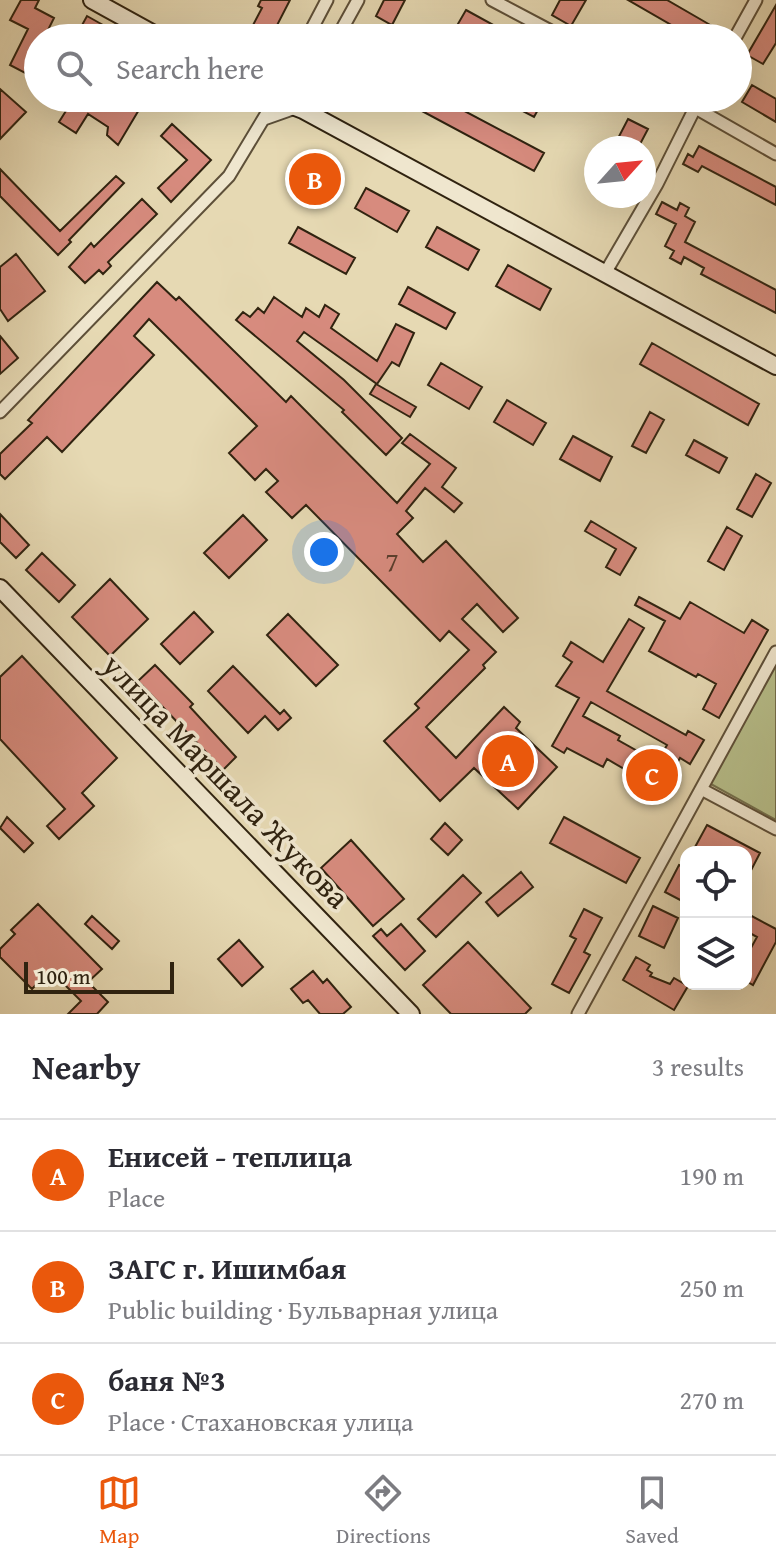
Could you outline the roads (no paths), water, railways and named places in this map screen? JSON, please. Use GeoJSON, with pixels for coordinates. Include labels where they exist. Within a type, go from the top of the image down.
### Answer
{"type":"FeatureCollection","features":[{"type":"Feature","properties":{"kind":"main road"},"geometry":{"type":"LineString","coordinates":[[92,0],[136,24]]}},
{"type":"Feature","properties":{"kind":"main road"},"geometry":{"type":"LineString","coordinates":[[317,112],[604,275],[776,366]]}},
{"type":"Feature","properties":{"kind":"main road","name":"улица Маршала Жукова"},"geometry":{"type":"LineString","coordinates":[[0,588],[411,1014]]}},
{"type":"Feature","properties":{"kind":"street"},"geometry":{"type":"LineString","coordinates":[[314,24],[327,0]]}},
{"type":"Feature","properties":{"kind":"street"},"geometry":{"type":"LineString","coordinates":[[345,24],[358,0]]}},
{"type":"Feature","properties":{"kind":"street"},"geometry":{"type":"LineString","coordinates":[[492,0],[537,24]]}},
{"type":"Feature","properties":{"kind":"street"},"geometry":{"type":"LineString","coordinates":[[743,24],[756,0]]}},
{"type":"Feature","properties":{"kind":"street"},"geometry":{"type":"LineString","coordinates":[[0,412],[229,176],[268,112]]}},
{"type":"Feature","properties":{"kind":"street"},"geometry":{"type":"LineString","coordinates":[[264,119],[280,112]]}},
{"type":"Feature","properties":{"kind":"street"},"geometry":{"type":"LineString","coordinates":[[604,275],[657,184],[693,112]]}},
{"type":"Feature","properties":{"kind":"street"},"geometry":{"type":"LineString","coordinates":[[712,112],[776,154]]}},
{"type":"Feature","properties":{"kind":"street"},"geometry":{"type":"LineString","coordinates":[[578,1014],[776,652]]}},
{"type":"Feature","properties":{"kind":"street"},"geometry":{"type":"LineString","coordinates":[[701,789],[776,829]]}},
{"type":"Feature","properties":{"kind":"place","name":"ЗАГС г. Ишимбая"},"geometry":{"type":"Point","coordinates":[315,179]}},
{"type":"Feature","properties":{"kind":"place","name":"Енисей - теплица"},"geometry":{"type":"Point","coordinates":[508,761]}},
{"type":"Feature","properties":{"kind":"place","name":"баня №3"},"geometry":{"type":"Point","coordinates":[652,775]}}]}
